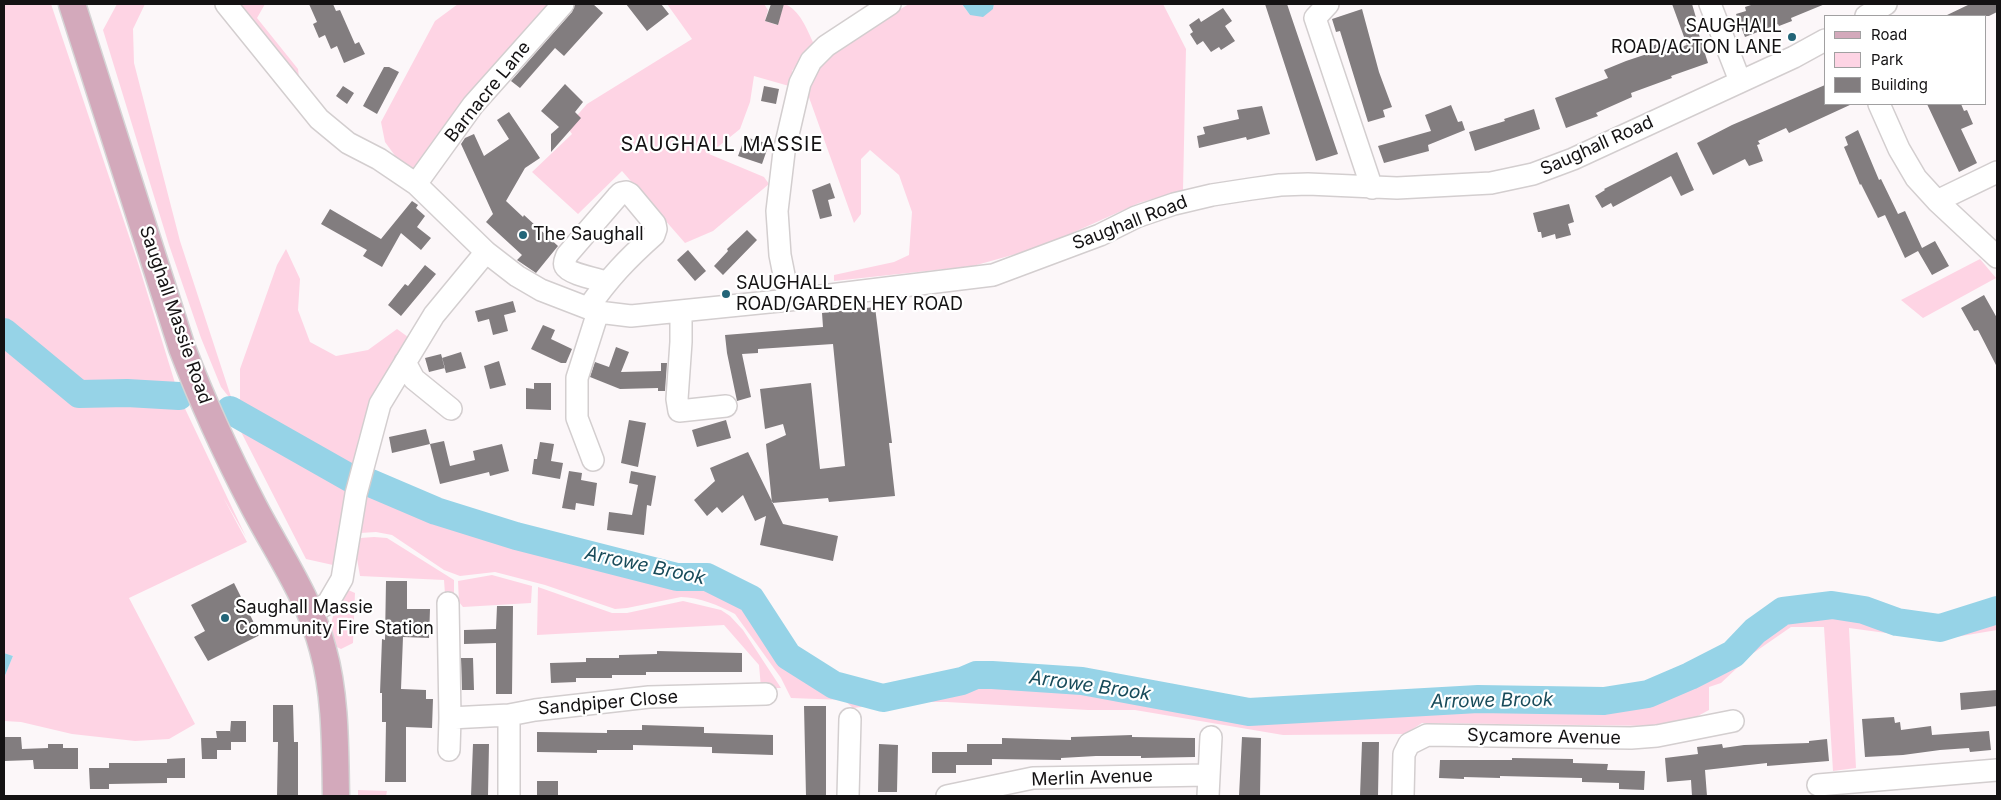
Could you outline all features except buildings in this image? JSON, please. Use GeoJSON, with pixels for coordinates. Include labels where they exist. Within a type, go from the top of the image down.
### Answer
{"type":"FeatureCollection","features":[{"type":"Feature","properties":{"kind":"main road","name":"Saughall Massie Road"},"geometry":{"type":"LineString","coordinates":[[72,4],[180,339],[199,392],[254,506],[310,614],[323,649],[330,685],[335,749],[336,796]]}},
{"type":"Feature","properties":{"kind":"street","name":"Saughall Road"},"geometry":{"type":"LineString","coordinates":[[226,4],[319,119],[348,143],[379,159],[416,184],[486,252],[517,276],[542,290],[593,310],[631,316],[789,300],[993,274],[1100,235],[1136,217],[1174,204],[1212,195],[1280,185],[1308,184],[1396,188],[1491,183],[1533,174],[1573,159],[1794,57],[1824,41]]}},
{"type":"Feature","properties":{"kind":"street","name":"Barnacre Lane"},"geometry":{"type":"LineString","coordinates":[[416,184],[473,105],[564,4]]}},
{"type":"Feature","properties":{"kind":"street"},"geometry":{"type":"LineString","coordinates":[[789,300],[780,255],[776,211],[784,152],[800,82],[811,61],[826,46],[890,4]]}},
{"type":"Feature","properties":{"kind":"street"},"geometry":{"type":"LineString","coordinates":[[1328,4],[1315,18],[1372,188]]}},
{"type":"Feature","properties":{"kind":"street"},"geometry":{"type":"LineString","coordinates":[[1710,4],[1740,81]]}},
{"type":"Feature","properties":{"kind":"street"},"geometry":{"type":"LineString","coordinates":[[1868,15],[1886,4]]}},
{"type":"Feature","properties":{"kind":"street"},"geometry":{"type":"LineString","coordinates":[[1879,105],[1899,149],[1916,178],[1937,201],[1997,257]]}},
{"type":"Feature","properties":{"kind":"street"},"geometry":{"type":"LineString","coordinates":[[1937,201],[1997,172]]}},
{"type":"Feature","properties":{"kind":"street"},"geometry":{"type":"LineString","coordinates":[[310,614],[328,603],[342,579],[356,494],[380,404],[434,315],[486,252]]}},
{"type":"Feature","properties":{"kind":"street"},"geometry":{"type":"LineString","coordinates":[[593,460],[577,418],[577,378],[593,310],[606,282]]}},
{"type":"Feature","properties":{"kind":"street"},"geometry":{"type":"LineString","coordinates":[[681,311],[677,399],[679,411],[726,406]]}},
{"type":"Feature","properties":{"kind":"street"},"geometry":{"type":"LineString","coordinates":[[405,362],[414,379],[452,409]]}},
{"type":"Feature","properties":{"kind":"street"},"geometry":{"type":"LineString","coordinates":[[448,603],[449,750]]}},
{"type":"Feature","properties":{"kind":"street","name":"Sandpiper Close"},"geometry":{"type":"LineString","coordinates":[[450,718],[509,715],[535,710],[649,697],[766,694]]}},
{"type":"Feature","properties":{"kind":"street"},"geometry":{"type":"LineString","coordinates":[[509,715],[509,796]]}},
{"type":"Feature","properties":{"kind":"street"},"geometry":{"type":"LineString","coordinates":[[848,796],[850,718]]}},
{"type":"Feature","properties":{"kind":"street","name":"Sycamore Avenue"},"geometry":{"type":"LineString","coordinates":[[1403,796],[1404,754],[1409,744],[1427,735],[1631,738],[1656,736],[1733,721]]}},
{"type":"Feature","properties":{"kind":"street"},"geometry":{"type":"LineString","coordinates":[[1208,796],[1211,737]]}},
{"type":"Feature","properties":{"kind":"street"},"geometry":{"type":"LineString","coordinates":[[1818,785],[1855,789],[1997,770]]}},
{"type":"Feature","properties":{"kind":"street","name":"Merlin Avenue"},"geometry":{"type":"LineString","coordinates":[[947,796],[1033,778],[1208,775]]}},
{"type":"Feature","properties":{"kind":"green space"},"geometry":{"type":"Polygon","coordinates":[[[4,4],[51,4],[138,263],[179,396],[246,537],[223,497],[247,542],[129,598],[195,724],[169,739],[135,741],[72,734],[21,722],[4,721],[4,678],[13,656],[4,653],[4,4]]]}},
{"type":"Feature","properties":{"kind":"green space"},"geometry":{"type":"Polygon","coordinates":[[[117,4],[145,4],[133,29],[134,63],[180,241],[232,400],[240,399],[240,369],[277,265],[286,249],[300,279],[298,310],[310,342],[336,356],[368,350],[397,329],[408,337],[376,392],[358,440],[356,470],[341,465],[233,412],[232,401],[221,387],[201,338],[169,245],[103,30],[117,4]]]}},
{"type":"Feature","properties":{"kind":"green space"},"geometry":{"type":"Polygon","coordinates":[[[233,4],[265,4],[257,18],[298,69],[300,86],[233,4]]]}},
{"type":"Feature","properties":{"kind":"green space"},"geometry":{"type":"Polygon","coordinates":[[[458,4],[551,4],[418,169],[404,168],[385,142],[381,122],[435,21],[458,4]]]}},
{"type":"Feature","properties":{"kind":"green space"},"geometry":{"type":"Polygon","coordinates":[[[667,4],[764,4],[768,10],[765,21],[777,25],[784,4],[799,15],[814,44],[792,71],[796,76],[789,86],[754,76],[750,102],[740,129],[709,154],[764,177],[769,184],[713,231],[685,243],[622,171],[578,214],[532,172],[572,134],[567,127],[587,104],[692,39],[667,4]]]}},
{"type":"Feature","properties":{"kind":"green space"},"geometry":{"type":"Polygon","coordinates":[[[909,4],[962,4],[970,15],[993,9],[994,4],[1163,4],[1186,49],[1183,190],[1139,203],[1041,247],[973,266],[834,281],[834,275],[894,262],[909,255],[912,212],[899,175],[870,150],[861,159],[861,214],[854,223],[806,89],[815,69],[832,50],[909,4]]]}},
{"type":"Feature","properties":{"kind":"green space"},"geometry":{"type":"Polygon","coordinates":[[[1980,259],[1996,278],[1923,318],[1901,300],[1980,259]]]}},
{"type":"Feature","properties":{"kind":"green space"},"geometry":{"type":"Polygon","coordinates":[[[237,424],[350,488],[333,565],[306,559],[237,424]]]}},
{"type":"Feature","properties":{"kind":"green space"},"geometry":{"type":"Polygon","coordinates":[[[374,488],[394,497],[435,521],[498,543],[695,584],[732,594],[751,610],[769,642],[797,670],[829,688],[883,698],[962,681],[976,675],[1082,681],[1249,712],[1478,699],[1604,701],[1648,694],[1690,676],[1733,654],[1755,631],[1783,611],[1832,605],[1864,610],[1897,622],[1940,628],[1997,610],[1997,630],[1938,640],[1849,628],[1856,768],[1833,771],[1824,627],[1791,627],[1752,654],[1721,683],[1709,687],[1709,710],[1696,717],[1660,726],[1422,723],[1405,734],[1283,735],[1135,710],[1088,710],[947,702],[904,702],[853,708],[844,700],[791,698],[781,678],[735,614],[709,603],[681,597],[615,609],[545,585],[495,572],[460,576],[444,570],[392,535],[376,532],[360,533],[368,493],[374,488]]]}},
{"type":"Feature","properties":{"kind":"green space"},"geometry":{"type":"Polygon","coordinates":[[[360,538],[387,538],[454,580],[454,594],[445,594],[444,580],[360,576],[357,559],[360,538]]]}},
{"type":"Feature","properties":{"kind":"green space"},"geometry":{"type":"Polygon","coordinates":[[[492,575],[532,586],[531,603],[463,607],[459,602],[458,581],[492,575]]]}},
{"type":"Feature","properties":{"kind":"green space"},"geometry":{"type":"Polygon","coordinates":[[[538,587],[612,613],[627,613],[683,601],[721,610],[730,616],[743,630],[781,688],[761,688],[759,665],[724,625],[537,635],[538,587]]]}},
{"type":"Feature","properties":{"kind":"green space"},"geometry":{"type":"Polygon","coordinates":[[[346,589],[355,593],[353,643],[341,649],[335,646],[331,630],[335,610],[346,589]]]}},
{"type":"Feature","properties":{"kind":"green space"},"geometry":{"type":"Polygon","coordinates":[[[358,790],[387,791],[386,796],[358,796],[358,790]]]}},
{"type":"Feature","properties":{"kind":"water"},"geometry":{"type":"Polygon","coordinates":[[[962,4],[994,4],[993,9],[983,17],[970,15],[962,4]]]}},
{"type":"Feature","properties":{"kind":"water"},"geometry":{"type":"Polygon","coordinates":[[[4,653],[13,656],[4,678],[4,653]]]}},
{"type":"Feature","properties":{"kind":"waterway","name":"Arrowe Brook"},"geometry":{"type":"LineString","coordinates":[[4,332],[79,394],[127,393],[179,396]]}},
{"type":"Feature","properties":{"kind":"waterway","name":"Arrowe Brook"},"geometry":{"type":"LineString","coordinates":[[230,410],[350,478],[368,482],[436,511],[516,536],[677,577],[707,577],[751,599],[788,656],[834,685],[883,698],[962,681],[976,675],[992,675],[1082,681],[1249,712],[1478,699],[1604,701],[1648,694],[1690,676],[1733,654],[1755,631],[1783,611],[1832,605],[1864,610],[1897,622],[1940,628],[1997,610]]}},
{"type":"Feature","properties":{"kind":"place","name":"SAUGHALL ROAD/ACTON LANE"},"geometry":{"type":"Point","coordinates":[1792,37]}},
{"type":"Feature","properties":{"kind":"place","name":"The Saughall"},"geometry":{"type":"Point","coordinates":[523,235]}},
{"type":"Feature","properties":{"kind":"place","name":"SAUGHALL ROAD/GARDEN HEY ROAD"},"geometry":{"type":"Point","coordinates":[726,294]}},
{"type":"Feature","properties":{"kind":"place","name":"Saughall Massie Community Fire Station"},"geometry":{"type":"Point","coordinates":[225,618]}},
{"type":"Feature","properties":{"kind":"district","name":"SAUGHALL MASSIE"},"geometry":{"type":"Point","coordinates":[722,145]}}]}
